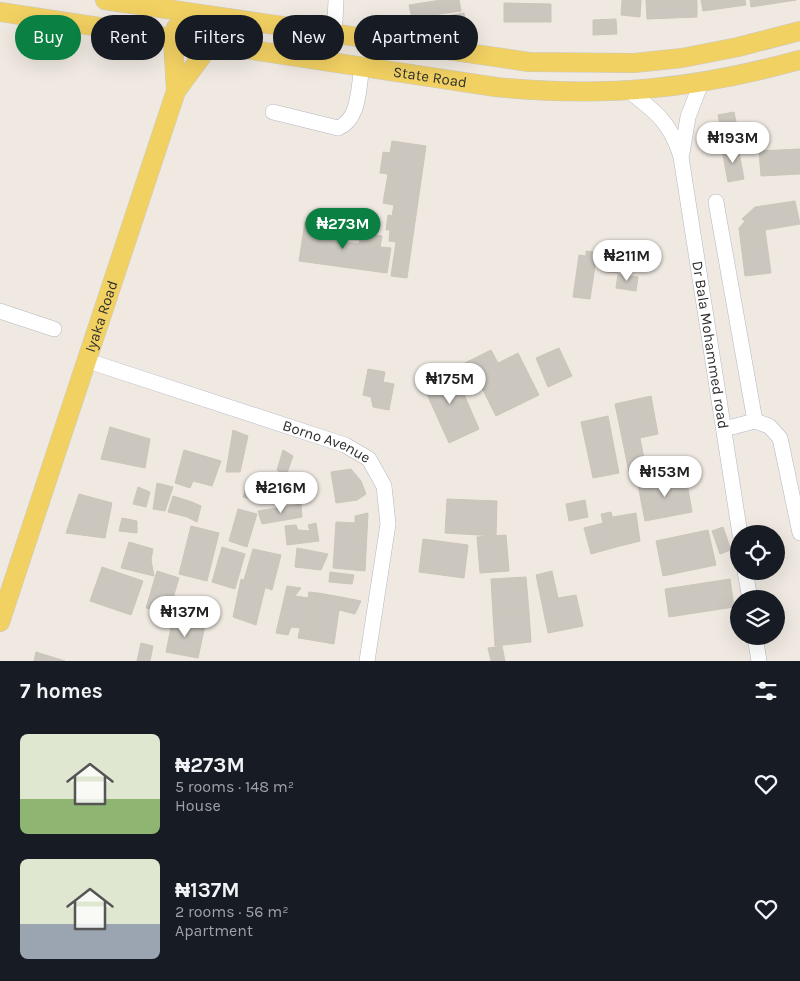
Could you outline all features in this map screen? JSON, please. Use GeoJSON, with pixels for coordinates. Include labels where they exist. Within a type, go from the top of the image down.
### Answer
{"type":"FeatureCollection","features":[{"type":"Feature","properties":{"kind":"main road","name":"State Road"},"geometry":{"type":"LineString","coordinates":[[105,0],[202,15]]}},
{"type":"Feature","properties":{"kind":"main road","name":"State Road"},"geometry":{"type":"LineString","coordinates":[[0,12],[173,39]]}},
{"type":"Feature","properties":{"kind":"main road"},"geometry":{"type":"LineString","coordinates":[[176,91],[173,39],[180,12]]}},
{"type":"Feature","properties":{"kind":"main road","name":"State Road"},"geometry":{"type":"LineString","coordinates":[[344,35],[529,62],[579,64],[682,58],[738,47],[800,31]]}},
{"type":"Feature","properties":{"kind":"main road","name":"State Road"},"geometry":{"type":"LineString","coordinates":[[263,53],[540,92],[629,91],[701,83],[800,60]]}},
{"type":"Feature","properties":{"kind":"main road","name":"Iyaka Road"},"geometry":{"type":"LineString","coordinates":[[0,622],[85,360],[176,91],[199,60]]}},
{"type":"Feature","properties":{"kind":"street"},"geometry":{"type":"LineString","coordinates":[[335,15],[336,0]]}},
{"type":"Feature","properties":{"kind":"street"},"geometry":{"type":"LineString","coordinates":[[273,112],[338,128],[346,125],[353,118],[362,67]]}},
{"type":"Feature","properties":{"kind":"street"},"geometry":{"type":"LineString","coordinates":[[681,157],[688,117],[701,83]]}},
{"type":"Feature","properties":{"kind":"street"},"geometry":{"type":"LineString","coordinates":[[629,91],[656,112],[668,125],[676,140],[681,157]]}},
{"type":"Feature","properties":{"kind":"street","name":"Dr Bala Mohammed road"},"geometry":{"type":"LineString","coordinates":[[681,157],[739,525]]}},
{"type":"Feature","properties":{"kind":"street"},"geometry":{"type":"LineString","coordinates":[[716,202],[755,421]]}},
{"type":"Feature","properties":{"kind":"street"},"geometry":{"type":"LineString","coordinates":[[0,312],[54,329]]}},
{"type":"Feature","properties":{"kind":"street","name":"Borno Avenue"},"geometry":{"type":"LineString","coordinates":[[85,360],[346,445],[369,459],[384,486],[388,524],[367,661]]}},
{"type":"Feature","properties":{"kind":"street"},"geometry":{"type":"LineString","coordinates":[[724,430],[755,421],[768,426],[780,438],[800,533]]}},
{"type":"Feature","properties":{"kind":"street"},"geometry":{"type":"LineString","coordinates":[[757,645],[759,661]]}},
{"type":"Feature","properties":{"kind":"building"},"geometry":{"type":"Polygon","coordinates":[[[441,0],[459,0],[461,11],[433,15],[411,15],[409,5],[441,0]]]}},
{"type":"Feature","properties":{"kind":"building"},"geometry":{"type":"Polygon","coordinates":[[[622,0],[641,0],[640,17],[621,15],[622,0]]]}},
{"type":"Feature","properties":{"kind":"building"},"geometry":{"type":"Polygon","coordinates":[[[646,0],[697,0],[697,17],[647,19],[646,0]]]}},
{"type":"Feature","properties":{"kind":"building"},"geometry":{"type":"Polygon","coordinates":[[[701,0],[745,0],[746,5],[703,11],[701,0]]]}},
{"type":"Feature","properties":{"kind":"building"},"geometry":{"type":"Polygon","coordinates":[[[750,0],[796,0],[751,7],[750,0]]]}},
{"type":"Feature","properties":{"kind":"building"},"geometry":{"type":"Polygon","coordinates":[[[504,3],[551,4],[551,22],[504,22],[504,3]]]}},
{"type":"Feature","properties":{"kind":"building"},"geometry":{"type":"Polygon","coordinates":[[[616,19],[617,34],[593,35],[593,20],[616,19]]]}},
{"type":"Feature","properties":{"kind":"building"},"geometry":{"type":"Polygon","coordinates":[[[734,112],[740,142],[724,144],[718,115],[734,112]]]}},
{"type":"Feature","properties":{"kind":"building"},"geometry":{"type":"Polygon","coordinates":[[[392,141],[426,146],[407,278],[391,276],[396,242],[389,241],[390,230],[386,230],[388,215],[392,216],[394,205],[383,203],[388,174],[380,173],[383,152],[390,153],[392,141]]]}},
{"type":"Feature","properties":{"kind":"building"},"geometry":{"type":"Polygon","coordinates":[[[738,147],[744,179],[728,182],[722,150],[738,147]]]}},
{"type":"Feature","properties":{"kind":"building"},"geometry":{"type":"Polygon","coordinates":[[[800,149],[800,174],[761,176],[759,151],[800,149]]]}},
{"type":"Feature","properties":{"kind":"building"},"geometry":{"type":"Polygon","coordinates":[[[795,201],[800,224],[765,230],[771,273],[745,276],[739,228],[745,221],[742,219],[755,207],[795,201]]]}},
{"type":"Feature","properties":{"kind":"building"},"geometry":{"type":"Polygon","coordinates":[[[305,222],[332,226],[330,240],[359,244],[361,233],[382,236],[380,247],[391,248],[387,273],[299,261],[305,222]]]}},
{"type":"Feature","properties":{"kind":"building"},"geometry":{"type":"Polygon","coordinates":[[[604,249],[621,251],[618,273],[605,272],[605,269],[602,269],[604,249]]]}},
{"type":"Feature","properties":{"kind":"building"},"geometry":{"type":"Polygon","coordinates":[[[586,251],[594,252],[593,259],[596,260],[590,299],[573,297],[579,255],[586,256],[586,251]]]}},
{"type":"Feature","properties":{"kind":"building"},"geometry":{"type":"Polygon","coordinates":[[[618,274],[638,277],[636,291],[616,288],[618,274]]]}},
{"type":"Feature","properties":{"kind":"building"},"geometry":{"type":"Polygon","coordinates":[[[559,348],[572,376],[548,387],[536,358],[559,348]]]}},
{"type":"Feature","properties":{"kind":"building"},"geometry":{"type":"Polygon","coordinates":[[[491,350],[498,363],[518,353],[539,395],[496,416],[476,376],[460,383],[453,369],[491,350]]]}},
{"type":"Feature","properties":{"kind":"building"},"geometry":{"type":"Polygon","coordinates":[[[368,369],[385,372],[383,382],[394,384],[389,410],[373,407],[371,397],[363,395],[368,369]]]}},
{"type":"Feature","properties":{"kind":"building"},"geometry":{"type":"Polygon","coordinates":[[[453,369],[479,429],[449,443],[421,381],[453,369]]]}},
{"type":"Feature","properties":{"kind":"building"},"geometry":{"type":"Polygon","coordinates":[[[651,396],[658,434],[640,438],[646,469],[629,472],[615,404],[651,396]]]}},
{"type":"Feature","properties":{"kind":"building"},"geometry":{"type":"Polygon","coordinates":[[[608,416],[619,473],[593,478],[581,422],[608,416]]]}},
{"type":"Feature","properties":{"kind":"building"},"geometry":{"type":"Polygon","coordinates":[[[110,427],[150,439],[145,468],[101,459],[110,427]]]}},
{"type":"Feature","properties":{"kind":"building"},"geometry":{"type":"Polygon","coordinates":[[[233,430],[248,436],[240,472],[226,472],[233,430]]]}},
{"type":"Feature","properties":{"kind":"building"},"geometry":{"type":"Polygon","coordinates":[[[184,450],[221,461],[212,486],[193,481],[190,488],[175,483],[184,450]]]}},
{"type":"Feature","properties":{"kind":"building"},"geometry":{"type":"Polygon","coordinates":[[[283,450],[293,456],[286,476],[277,470],[283,450]]]}},
{"type":"Feature","properties":{"kind":"building"},"geometry":{"type":"Polygon","coordinates":[[[351,469],[361,481],[366,494],[357,500],[336,503],[331,472],[351,469]]]}},
{"type":"Feature","properties":{"kind":"building"},"geometry":{"type":"Polygon","coordinates":[[[686,476],[692,512],[645,521],[638,485],[686,476]]]}},
{"type":"Feature","properties":{"kind":"building"},"geometry":{"type":"Polygon","coordinates":[[[249,478],[270,484],[264,503],[243,497],[249,478]]]}},
{"type":"Feature","properties":{"kind":"building"},"geometry":{"type":"Polygon","coordinates":[[[157,483],[173,487],[165,511],[153,509],[157,483]]]}},
{"type":"Feature","properties":{"kind":"building"},"geometry":{"type":"Polygon","coordinates":[[[138,487],[150,492],[146,507],[133,504],[138,487]]]}},
{"type":"Feature","properties":{"kind":"building"},"geometry":{"type":"Polygon","coordinates":[[[79,494],[112,503],[105,538],[66,533],[79,494]]]}},
{"type":"Feature","properties":{"kind":"building"},"geometry":{"type":"Polygon","coordinates":[[[173,496],[192,502],[187,517],[168,512],[173,496]]]}},
{"type":"Feature","properties":{"kind":"building"},"geometry":{"type":"Polygon","coordinates":[[[447,499],[497,501],[496,536],[445,533],[447,499]]]}},
{"type":"Feature","properties":{"kind":"building"},"geometry":{"type":"Polygon","coordinates":[[[585,500],[588,517],[569,521],[566,504],[585,500]]]}},
{"type":"Feature","properties":{"kind":"building"},"geometry":{"type":"Polygon","coordinates":[[[192,502],[201,506],[197,522],[187,517],[192,502]]]}},
{"type":"Feature","properties":{"kind":"building"},"geometry":{"type":"Polygon","coordinates":[[[301,504],[302,517],[262,524],[258,511],[301,504]]]}},
{"type":"Feature","properties":{"kind":"building"},"geometry":{"type":"Polygon","coordinates":[[[238,509],[257,514],[247,547],[229,541],[238,509]]]}},
{"type":"Feature","properties":{"kind":"building"},"geometry":{"type":"Polygon","coordinates":[[[611,512],[620,546],[591,554],[584,528],[603,523],[601,514],[611,512]]]}},
{"type":"Feature","properties":{"kind":"building"},"geometry":{"type":"Polygon","coordinates":[[[368,513],[365,571],[333,568],[336,522],[355,523],[355,516],[368,513]]]}},
{"type":"Feature","properties":{"kind":"building"},"geometry":{"type":"Polygon","coordinates":[[[636,513],[640,541],[620,546],[613,517],[636,513]]]}},
{"type":"Feature","properties":{"kind":"building"},"geometry":{"type":"Polygon","coordinates":[[[122,518],[137,521],[137,533],[119,531],[122,518]]]}},
{"type":"Feature","properties":{"kind":"building"},"geometry":{"type":"Polygon","coordinates":[[[316,523],[319,541],[287,545],[285,526],[296,525],[298,530],[310,531],[308,525],[316,523]]]}},
{"type":"Feature","properties":{"kind":"building"},"geometry":{"type":"Polygon","coordinates":[[[191,526],[219,533],[207,581],[179,574],[191,526]]]}},
{"type":"Feature","properties":{"kind":"building"},"geometry":{"type":"Polygon","coordinates":[[[723,527],[730,550],[720,554],[712,531],[723,527]]]}},
{"type":"Feature","properties":{"kind":"building"},"geometry":{"type":"Polygon","coordinates":[[[708,530],[716,565],[663,576],[656,541],[708,530]]]}},
{"type":"Feature","properties":{"kind":"building"},"geometry":{"type":"Polygon","coordinates":[[[506,535],[509,571],[480,573],[477,537],[506,535]]]}},
{"type":"Feature","properties":{"kind":"building"},"geometry":{"type":"Polygon","coordinates":[[[423,539],[468,545],[464,578],[419,572],[423,539]]]}},
{"type":"Feature","properties":{"kind":"building"},"geometry":{"type":"Polygon","coordinates":[[[129,542],[153,549],[151,560],[154,576],[121,568],[129,542]]]}},
{"type":"Feature","properties":{"kind":"building"},"geometry":{"type":"Polygon","coordinates":[[[222,547],[245,554],[235,589],[212,582],[222,547]]]}},
{"type":"Feature","properties":{"kind":"building"},"geometry":{"type":"Polygon","coordinates":[[[297,548],[328,554],[321,570],[295,567],[297,548]]]}},
{"type":"Feature","properties":{"kind":"building"},"geometry":{"type":"Polygon","coordinates":[[[253,549],[281,555],[272,590],[244,580],[253,549]]]}},
{"type":"Feature","properties":{"kind":"building"},"geometry":{"type":"Polygon","coordinates":[[[102,567],[143,581],[131,615],[90,601],[102,567]]]}},
{"type":"Feature","properties":{"kind":"building"},"geometry":{"type":"Polygon","coordinates":[[[157,571],[179,578],[168,615],[146,608],[157,571]]]}},
{"type":"Feature","properties":{"kind":"building"},"geometry":{"type":"Polygon","coordinates":[[[552,571],[558,598],[576,595],[583,626],[548,633],[536,575],[552,571]]]}},
{"type":"Feature","properties":{"kind":"building"},"geometry":{"type":"Polygon","coordinates":[[[330,572],[354,575],[352,584],[329,582],[330,572]]]}},
{"type":"Feature","properties":{"kind":"building"},"geometry":{"type":"Polygon","coordinates":[[[526,577],[529,612],[493,614],[491,579],[526,577]]]}},
{"type":"Feature","properties":{"kind":"building"},"geometry":{"type":"Polygon","coordinates":[[[241,579],[265,588],[256,625],[233,617],[241,579]]]}},
{"type":"Feature","properties":{"kind":"building"},"geometry":{"type":"Polygon","coordinates":[[[730,579],[732,590],[730,590],[730,608],[669,617],[665,589],[730,579]]]}},
{"type":"Feature","properties":{"kind":"building"},"geometry":{"type":"Polygon","coordinates":[[[287,586],[301,588],[295,596],[308,598],[309,592],[318,593],[311,640],[298,638],[300,628],[291,627],[288,635],[276,633],[287,586]]]}},
{"type":"Feature","properties":{"kind":"building"},"geometry":{"type":"Polygon","coordinates":[[[318,593],[341,597],[334,644],[311,640],[318,593]]]}},
{"type":"Feature","properties":{"kind":"building"},"geometry":{"type":"Polygon","coordinates":[[[341,597],[361,601],[355,614],[339,610],[341,597]]]}},
{"type":"Feature","properties":{"kind":"building"},"geometry":{"type":"Polygon","coordinates":[[[529,612],[531,642],[495,646],[493,614],[529,612]]]}},
{"type":"Feature","properties":{"kind":"building"},"geometry":{"type":"Polygon","coordinates":[[[173,618],[205,625],[198,658],[166,652],[173,618]]]}},
{"type":"Feature","properties":{"kind":"building"},"geometry":{"type":"Polygon","coordinates":[[[141,643],[153,646],[150,661],[137,661],[141,643]]]}},
{"type":"Feature","properties":{"kind":"building"},"geometry":{"type":"Polygon","coordinates":[[[502,646],[505,661],[491,661],[488,648],[502,646]]]}},
{"type":"Feature","properties":{"kind":"building"},"geometry":{"type":"Polygon","coordinates":[[[36,652],[65,661],[34,661],[36,652]]]}}]}
